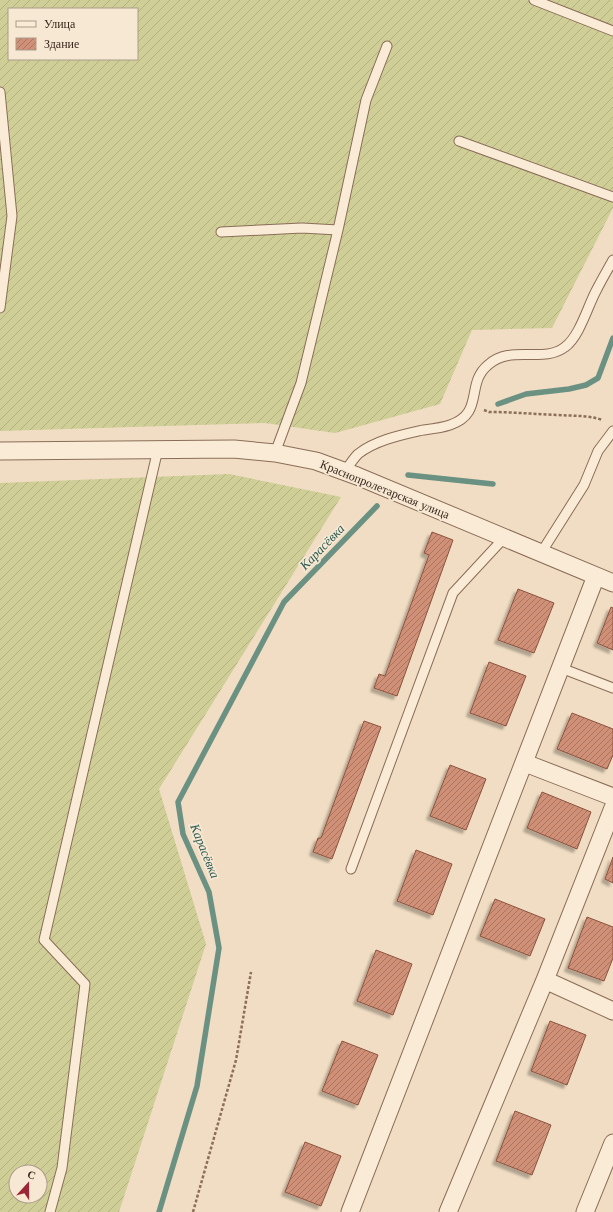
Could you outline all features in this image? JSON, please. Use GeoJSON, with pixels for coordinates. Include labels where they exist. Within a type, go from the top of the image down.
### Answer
{"type":"FeatureCollection","features":[{"type":"Feature","properties":{"kind":"street","name":"Краснопролетарская улица"},"geometry":{"type":"LineString","coordinates":[[0,451],[234,449],[275,453],[316,461],[345,471],[613,583]]}},
{"type":"Feature","properties":{"kind":"street"},"geometry":{"type":"LineString","coordinates":[[350,1212],[525,763],[596,576]]}},
{"type":"Feature","properties":{"kind":"street"},"geometry":{"type":"LineString","coordinates":[[525,763],[613,797]]}},
{"type":"Feature","properties":{"kind":"street"},"geometry":{"type":"LineString","coordinates":[[448,1212],[545,980],[613,808]]}},
{"type":"Feature","properties":{"kind":"street"},"geometry":{"type":"LineString","coordinates":[[545,980],[613,1011]]}},
{"type":"Feature","properties":{"kind":"street"},"geometry":{"type":"LineString","coordinates":[[585,1212],[613,1143]]}},
{"type":"Feature","properties":{"kind":"lane"},"geometry":{"type":"LineString","coordinates":[[534,0],[613,31]]}},
{"type":"Feature","properties":{"kind":"lane"},"geometry":{"type":"LineString","coordinates":[[275,453],[301,382],[338,230],[366,100],[387,46]]}},
{"type":"Feature","properties":{"kind":"lane"},"geometry":{"type":"LineString","coordinates":[[0,92],[12,216],[0,308]]}},
{"type":"Feature","properties":{"kind":"lane"},"geometry":{"type":"LineString","coordinates":[[459,141],[613,197]]}},
{"type":"Feature","properties":{"kind":"lane"},"geometry":{"type":"LineString","coordinates":[[221,232],[302,228],[338,230]]}},
{"type":"Feature","properties":{"kind":"lane"},"geometry":{"type":"LineString","coordinates":[[345,471],[357,455],[373,445],[402,434],[449,425],[465,418],[472,406],[478,377],[488,365],[504,355],[545,355],[565,348],[576,335],[597,289],[613,260]]}},
{"type":"Feature","properties":{"kind":"lane"},"geometry":{"type":"LineString","coordinates":[[541,553],[584,485],[598,451],[613,431]]}},
{"type":"Feature","properties":{"kind":"lane"},"geometry":{"type":"LineString","coordinates":[[50,1212],[62,1168],[85,984],[44,940],[158,449]]}},
{"type":"Feature","properties":{"kind":"lane"},"geometry":{"type":"LineString","coordinates":[[351,869],[453,593],[504,538]]}},
{"type":"Feature","properties":{"kind":"lane"},"geometry":{"type":"LineString","coordinates":[[561,668],[613,688]]}},
{"type":"Feature","properties":{"kind":"path"},"geometry":{"type":"LineString","coordinates":[[472,406],[489,412],[584,415],[608,422]]}},
{"type":"Feature","properties":{"kind":"path"},"geometry":{"type":"LineString","coordinates":[[193,1212],[236,1060],[252,972]]}},
{"type":"Feature","properties":{"kind":"shaded area"},"geometry":{"type":"Polygon","coordinates":[[[0,0],[613,0],[613,208],[552,328],[472,330],[440,404],[335,433],[265,423],[0,431],[0,0]]]}},
{"type":"Feature","properties":{"kind":"shaded area"},"geometry":{"type":"Polygon","coordinates":[[[229,474],[341,497],[159,789],[206,944],[119,1212],[0,1212],[0,483],[229,474]]]}},
{"type":"Feature","properties":{"kind":"building"},"geometry":{"type":"Polygon","coordinates":[[[432,532],[453,540],[397,696],[374,688],[379,674],[385,676],[429,555],[424,553],[432,532]]]}},
{"type":"Feature","properties":{"kind":"building"},"geometry":{"type":"Polygon","coordinates":[[[518,589],[554,603],[534,653],[498,640],[518,589]]]}},
{"type":"Feature","properties":{"kind":"building"},"geometry":{"type":"Polygon","coordinates":[[[611,607],[613,608],[613,650],[597,643],[611,607]]]}},
{"type":"Feature","properties":{"kind":"building"},"geometry":{"type":"Polygon","coordinates":[[[489,662],[526,676],[506,726],[470,713],[489,662]]]}},
{"type":"Feature","properties":{"kind":"building"},"geometry":{"type":"Polygon","coordinates":[[[572,713],[613,729],[613,755],[607,769],[557,749],[572,713]]]}},
{"type":"Feature","properties":{"kind":"building"},"geometry":{"type":"Polygon","coordinates":[[[364,721],[381,727],[332,859],[313,852],[318,838],[321,838],[364,721]]]}},
{"type":"Feature","properties":{"kind":"building"},"geometry":{"type":"Polygon","coordinates":[[[450,765],[486,779],[466,830],[430,816],[450,765]]]}},
{"type":"Feature","properties":{"kind":"building"},"geometry":{"type":"Polygon","coordinates":[[[542,792],[591,812],[577,849],[527,828],[542,792]]]}},
{"type":"Feature","properties":{"kind":"building"},"geometry":{"type":"Polygon","coordinates":[[[416,850],[452,864],[433,915],[397,901],[416,850]]]}},
{"type":"Feature","properties":{"kind":"building"},"geometry":{"type":"Polygon","coordinates":[[[613,857],[613,883],[605,879],[613,857]]]}},
{"type":"Feature","properties":{"kind":"building"},"geometry":{"type":"Polygon","coordinates":[[[495,899],[545,919],[530,956],[480,936],[495,899]]]}},
{"type":"Feature","properties":{"kind":"building"},"geometry":{"type":"Polygon","coordinates":[[[587,917],[613,927],[613,958],[604,981],[568,968],[587,917]]]}},
{"type":"Feature","properties":{"kind":"building"},"geometry":{"type":"Polygon","coordinates":[[[376,950],[412,964],[393,1015],[357,1001],[376,950]]]}},
{"type":"Feature","properties":{"kind":"building"},"geometry":{"type":"Polygon","coordinates":[[[550,1021],[586,1035],[567,1085],[531,1071],[550,1021]]]}},
{"type":"Feature","properties":{"kind":"building"},"geometry":{"type":"Polygon","coordinates":[[[342,1041],[378,1055],[358,1105],[322,1091],[342,1041]]]}},
{"type":"Feature","properties":{"kind":"building"},"geometry":{"type":"Polygon","coordinates":[[[515,1111],[551,1125],[532,1175],[496,1161],[515,1111]]]}},
{"type":"Feature","properties":{"kind":"building"},"geometry":{"type":"Polygon","coordinates":[[[305,1142],[341,1156],[321,1206],[285,1192],[305,1142]]]}},
{"type":"Feature","properties":{"kind":"waterway","name":"Карасёвка"},"geometry":{"type":"LineString","coordinates":[[498,404],[526,394],[569,389],[586,385],[598,378],[613,338]]}},
{"type":"Feature","properties":{"kind":"waterway","name":"Карасёвка"},"geometry":{"type":"LineString","coordinates":[[408,475],[493,484]]}},
{"type":"Feature","properties":{"kind":"waterway","name":"Карасёвка"},"geometry":{"type":"LineString","coordinates":[[159,1212],[197,1086],[219,948],[209,892],[183,834],[178,802],[284,602],[377,506]]}}]}
